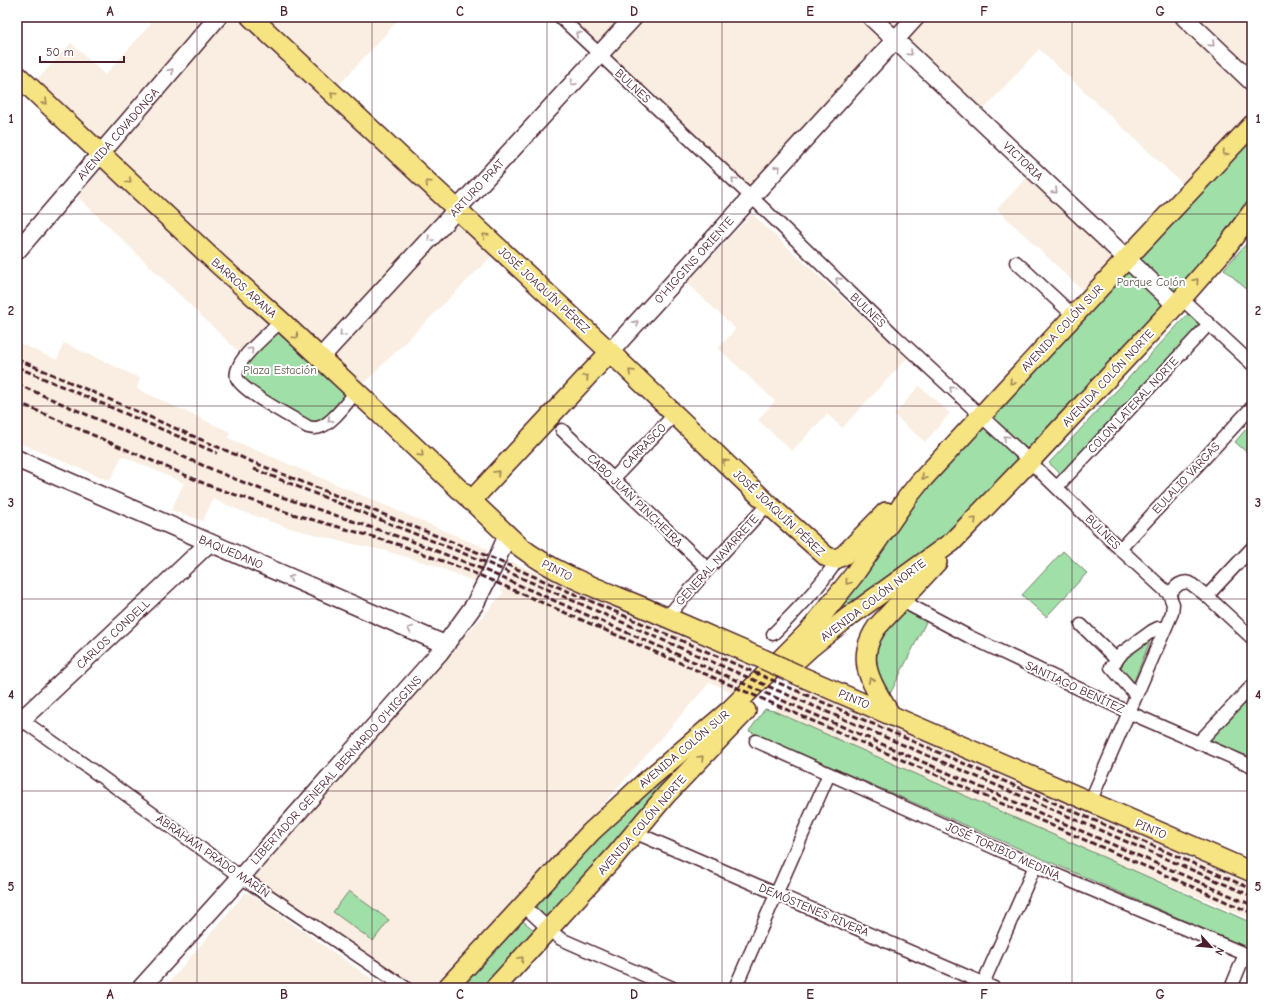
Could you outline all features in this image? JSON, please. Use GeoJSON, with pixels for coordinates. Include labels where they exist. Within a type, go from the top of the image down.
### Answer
{"type":"FeatureCollection","features":[{"type":"Feature","properties":{"kind":"main road","name":"JOSÉ JOAQUÍN PÉREZ"},"geometry":{"type":"LineString","coordinates":[[251,17],[610,352],[768,504],[827,556],[838,559]]}},
{"type":"Feature","properties":{"kind":"main road","name":"BARROS ARANA"},"geometry":{"type":"LineString","coordinates":[[17,75],[218,264],[281,321],[471,501]]}},
{"type":"Feature","properties":{"kind":"main road","name":"AVENIDA COLÓN SUR"},"geometry":{"type":"LineString","coordinates":[[447,988],[601,823],[643,784],[730,710],[810,630],[853,576],[907,498],[930,470],[1252,125]]}},
{"type":"Feature","properties":{"kind":"main road","name":"AVENIDA COLÓN NORTE"},"geometry":{"type":"LineString","coordinates":[[495,988],[615,856],[666,795],[771,686],[811,647],[847,618],[952,542],[1030,461],[1178,302],[1225,248],[1252,212]]}},
{"type":"Feature","properties":{"kind":"main road","name":"O'HIGGINS ORIENTE"},"geometry":{"type":"LineString","coordinates":[[471,501],[610,352]]}},
{"type":"Feature","properties":{"kind":"main road","name":"AVENIDA COLÓN SUR"},"geometry":{"type":"LineString","coordinates":[[838,559],[847,553],[896,503],[907,498]]}},
{"type":"Feature","properties":{"kind":"main road","name":"PINTO"},"geometry":{"type":"LineString","coordinates":[[471,501],[507,536],[528,553],[550,567],[586,584],[667,617],[1252,872]]}},
{"type":"Feature","properties":{"kind":"main road"},"geometry":{"type":"LineString","coordinates":[[890,714],[867,671],[865,654],[867,646],[873,633],[883,620],[937,563],[952,542]]}},
{"type":"Feature","properties":{"kind":"street","name":"AVENIDA COVADONGA"},"geometry":{"type":"LineString","coordinates":[[17,250],[218,17]]}},
{"type":"Feature","properties":{"kind":"street","name":"BULNES"},"geometry":{"type":"LineString","coordinates":[[560,17],[751,197],[895,336],[1057,486],[1171,599]]}},
{"type":"Feature","properties":{"kind":"street","name":"ARTURO PRAT"},"geometry":{"type":"LineString","coordinates":[[320,358],[634,17]]}},
{"type":"Feature","properties":{"kind":"street","name":"VICTORIA"},"geometry":{"type":"LineString","coordinates":[[871,17],[1126,259],[1178,302]]}},
{"type":"Feature","properties":{"kind":"street","name":"O'HIGGINS ORIENTE"},"geometry":{"type":"LineString","coordinates":[[610,352],[916,17]]}},
{"type":"Feature","properties":{"kind":"street"},"geometry":{"type":"LineString","coordinates":[[1184,17],[1252,82]]}},
{"type":"Feature","properties":{"kind":"street"},"geometry":{"type":"LineString","coordinates":[[1016,262],[1074,316]]}},
{"type":"Feature","properties":{"kind":"street"},"geometry":{"type":"LineString","coordinates":[[1178,302],[1209,324],[1252,364]]}},
{"type":"Feature","properties":{"kind":"street"},"geometry":{"type":"LineString","coordinates":[[281,321],[240,364],[236,376],[242,385],[308,427],[313,428],[318,428],[328,423],[356,392]]}},
{"type":"Feature","properties":{"kind":"street","name":"COLON LATERAL NORTE"},"geometry":{"type":"LineString","coordinates":[[1057,486],[1209,324]]}},
{"type":"Feature","properties":{"kind":"street","name":"EULALIO VARGAS"},"geometry":{"type":"LineString","coordinates":[[1120,549],[1252,407]]}},
{"type":"Feature","properties":{"kind":"street","name":"CARRASCO"},"geometry":{"type":"LineString","coordinates":[[613,478],[675,414]]}},
{"type":"Feature","properties":{"kind":"street","name":"CABO JUAN PINCHEIRA"},"geometry":{"type":"LineString","coordinates":[[562,430],[708,569]]}},
{"type":"Feature","properties":{"kind":"street","name":"BAQUEDANO"},"geometry":{"type":"LineString","coordinates":[[17,459],[446,645]]}},
{"type":"Feature","properties":{"kind":"street","name":"GENERAL NAVARRETE"},"geometry":{"type":"LineString","coordinates":[[667,617],[708,569],[768,504]]}},
{"type":"Feature","properties":{"kind":"street","name":"LIBERTADOR GENERAL BERNARDO O'HIGGINS"},"geometry":{"type":"LineString","coordinates":[[141,988],[242,877],[446,645],[475,604],[507,536]]}},
{"type":"Feature","properties":{"kind":"street","name":"CARLOS CONDELL"},"geometry":{"type":"LineString","coordinates":[[19,722],[209,543]]}},
{"type":"Feature","properties":{"kind":"street"},"geometry":{"type":"LineString","coordinates":[[1207,596],[1252,548]]}},
{"type":"Feature","properties":{"kind":"street","name":"AVENIDA COLÓN SUR"},"geometry":{"type":"LineString","coordinates":[[773,634],[822,583],[838,559]]}},
{"type":"Feature","properties":{"kind":"street"},"geometry":{"type":"LineString","coordinates":[[1090,802],[1172,613],[1171,599],[1180,583],[1187,582],[1193,584],[1252,638]]}},
{"type":"Feature","properties":{"kind":"street","name":"SANTIAGO BENÍTEZ"},"geometry":{"type":"LineString","coordinates":[[902,601],[968,636],[1128,712],[1252,766]]}},
{"type":"Feature","properties":{"kind":"street"},"geometry":{"type":"LineString","coordinates":[[1081,625],[1117,660]]}},
{"type":"Feature","properties":{"kind":"street"},"geometry":{"type":"LineString","coordinates":[[1136,694],[1111,667],[1123,652],[1152,630],[1165,628]]}},
{"type":"Feature","properties":{"kind":"street"},"geometry":{"type":"LineString","coordinates":[[1198,743],[1252,686]]}},
{"type":"Feature","properties":{"kind":"street","name":"ABRAHAM PRADO MARÍN"},"geometry":{"type":"LineString","coordinates":[[19,722],[242,877],[406,988]]}},
{"type":"Feature","properties":{"kind":"street","name":"JOSÉ TORIBIO MEDINA"},"geometry":{"type":"LineString","coordinates":[[756,741],[1035,866],[1249,956]]}},
{"type":"Feature","properties":{"kind":"street"},"geometry":{"type":"LineString","coordinates":[[735,988],[829,774]]}},
{"type":"Feature","properties":{"kind":"street","name":"DEMÓSTENES RIVERA"},"geometry":{"type":"LineString","coordinates":[[634,832],[986,986]]}},
{"type":"Feature","properties":{"kind":"street"},"geometry":{"type":"LineString","coordinates":[[986,986],[1035,866]]}},
{"type":"Feature","properties":{"kind":"street"},"geometry":{"type":"LineString","coordinates":[[524,906],[549,930],[566,941],[673,988]]}},
{"type":"Feature","properties":{"kind":"street"},"geometry":{"type":"LineString","coordinates":[[1231,988],[1249,956]]}},
{"type":"Feature","properties":{"kind":"shaded area"},"geometry":{"type":"Polygon","coordinates":[[[143,17],[401,17],[327,98],[494,254],[361,386],[284,310],[242,355],[78,197],[112,155],[35,82],[71,43],[105,75],[151,24],[143,17]]]}},
{"type":"Feature","properties":{"kind":"shaded area"},"geometry":{"type":"Polygon","coordinates":[[[568,17],[1252,17],[1252,110],[1183,184],[1039,49],[982,111],[895,28],[751,188],[568,17]]]}},
{"type":"Feature","properties":{"kind":"shaded area"},"geometry":{"type":"Polygon","coordinates":[[[1031,173],[1117,255],[1083,291],[997,209],[1031,173]]]}},
{"type":"Feature","properties":{"kind":"shaded area"},"geometry":{"type":"Polygon","coordinates":[[[752,214],[907,358],[842,428],[827,414],[792,451],[758,420],[775,401],[718,348],[736,329],[687,283],[752,214]]]}},
{"type":"Feature","properties":{"kind":"shaded area"},"geometry":{"type":"Polygon","coordinates":[[[17,342],[57,360],[64,343],[140,378],[137,389],[230,432],[228,438],[487,549],[485,562],[482,569],[475,582],[433,565],[383,550],[343,542],[283,526],[213,499],[203,521],[171,510],[184,483],[122,456],[110,481],[17,442],[17,342]]]}},
{"type":"Feature","properties":{"kind":"shaded area"},"geometry":{"type":"Polygon","coordinates":[[[919,386],[950,413],[925,442],[894,415],[919,386]]]}},
{"type":"Feature","properties":{"kind":"shaded area"},"geometry":{"type":"Polygon","coordinates":[[[512,562],[753,666],[735,694],[710,682],[593,816],[433,988],[417,988],[249,876],[323,796],[504,592],[500,590],[512,562]]]}},
{"type":"Feature","properties":{"kind":"shaded area"},"geometry":{"type":"Polygon","coordinates":[[[797,685],[1252,884],[1252,919],[1136,871],[774,711],[797,685]]]}},
{"type":"Feature","properties":{"kind":"shaded area"},"geometry":{"type":"Polygon","coordinates":[[[249,893],[385,988],[164,988],[244,894],[249,893]]]}},
{"type":"Feature","properties":{"kind":"green space","name":"Parque Colón"},"geometry":{"type":"Polygon","coordinates":[[[1252,130],[1252,198],[1231,223],[1228,234],[964,523],[822,628],[906,509],[1252,130]]]}},
{"type":"Feature","properties":{"kind":"green space"},"geometry":{"type":"Polygon","coordinates":[[[1247,243],[1252,248],[1252,294],[1224,269],[1247,243]]]}},
{"type":"Feature","properties":{"kind":"green space"},"geometry":{"type":"Polygon","coordinates":[[[1189,313],[1202,325],[1062,475],[1049,463],[1189,313]]]}},
{"type":"Feature","properties":{"kind":"green space","name":"Plaza Estación"},"geometry":{"type":"Polygon","coordinates":[[[279,328],[347,394],[329,415],[319,421],[309,421],[251,387],[245,381],[244,374],[250,360],[279,328]]]}},
{"type":"Feature","properties":{"kind":"green space"},"geometry":{"type":"Polygon","coordinates":[[[1252,422],[1252,457],[1235,442],[1252,422]]]}},
{"type":"Feature","properties":{"kind":"green space"},"geometry":{"type":"Polygon","coordinates":[[[1063,551],[1087,573],[1046,617],[1022,595],[1063,551]]]}},
{"type":"Feature","properties":{"kind":"green space"},"geometry":{"type":"Polygon","coordinates":[[[902,608],[927,620],[887,700],[874,674],[877,634],[902,608]]]}},
{"type":"Feature","properties":{"kind":"green space"},"geometry":{"type":"Polygon","coordinates":[[[1154,631],[1133,684],[1122,670],[1121,665],[1126,657],[1154,631]]]}},
{"type":"Feature","properties":{"kind":"green space"},"geometry":{"type":"Polygon","coordinates":[[[1252,687],[1252,761],[1203,739],[1252,687]]]}},
{"type":"Feature","properties":{"kind":"green space"},"geometry":{"type":"Polygon","coordinates":[[[765,709],[774,711],[1252,923],[1252,950],[749,731],[765,709]]]}},
{"type":"Feature","properties":{"kind":"green space"},"geometry":{"type":"Polygon","coordinates":[[[698,750],[630,824],[548,919],[532,905],[612,822],[698,750]]]}},
{"type":"Feature","properties":{"kind":"green space"},"geometry":{"type":"Polygon","coordinates":[[[349,891],[389,920],[373,941],[333,912],[349,891]]]}},
{"type":"Feature","properties":{"kind":"green space"},"geometry":{"type":"Polygon","coordinates":[[[519,918],[539,934],[488,988],[456,988],[519,918]]]}},
{"type":"Feature","properties":{"kind":"railway"},"geometry":{"type":"LineString","coordinates":[[17,359],[250,461],[487,556],[1252,889]]}},
{"type":"Feature","properties":{"kind":"railway"},"geometry":{"type":"LineString","coordinates":[[17,367],[217,453]]}},
{"type":"Feature","properties":{"kind":"railway"},"geometry":{"type":"LineString","coordinates":[[17,384],[225,475],[273,494],[414,542],[482,569],[1252,905]]}},
{"type":"Feature","properties":{"kind":"railway"},"geometry":{"type":"LineString","coordinates":[[17,402],[210,486],[289,513],[403,546],[479,575],[1252,913]]}},
{"type":"Feature","properties":{"kind":"railway"},"geometry":{"type":"LineString","coordinates":[[254,469],[485,562],[1252,896]]}}]}
